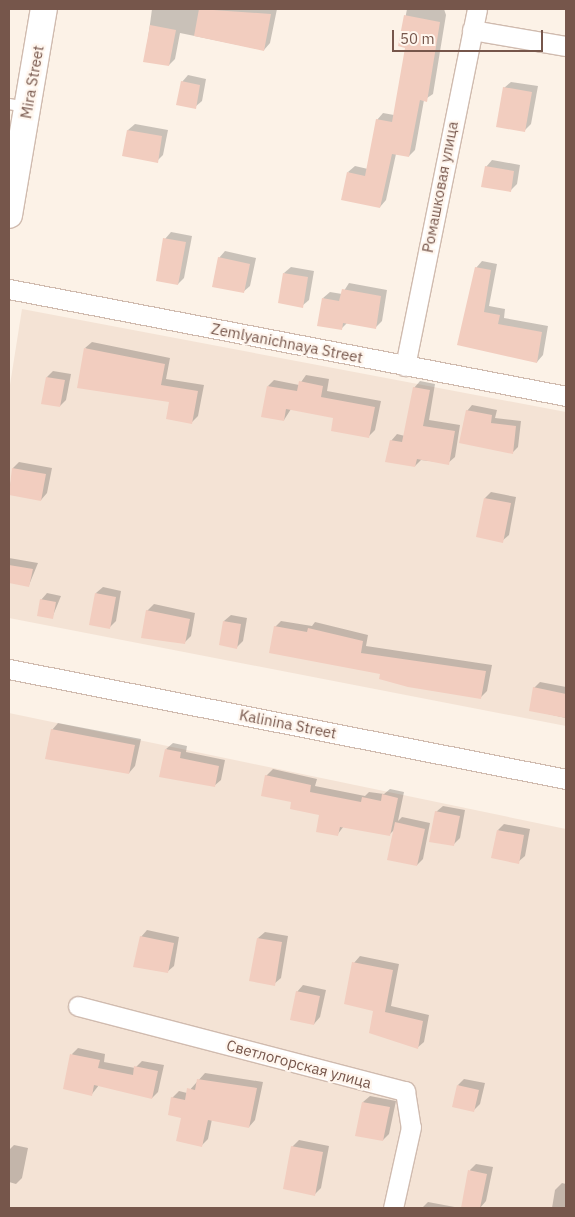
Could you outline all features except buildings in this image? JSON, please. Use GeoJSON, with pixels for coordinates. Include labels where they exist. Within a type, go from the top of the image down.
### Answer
{"type":"FeatureCollection","features":[{"type":"Feature","properties":{"kind":"main road","name":"Mira Street"},"geometry":{"type":"LineString","coordinates":[[9,215],[18,106],[44,9]]}},
{"type":"Feature","properties":{"kind":"street","name":"Ромашковая улица"},"geometry":{"type":"LineString","coordinates":[[404,366],[477,9]]}},
{"type":"Feature","properties":{"kind":"street"},"geometry":{"type":"LineString","coordinates":[[472,30],[566,46]]}},
{"type":"Feature","properties":{"kind":"street","name":"Zemlyanichnaya Street"},"geometry":{"type":"LineString","coordinates":[[9,289],[566,396]]}},
{"type":"Feature","properties":{"kind":"street","name":"Kalinina Street"},"geometry":{"type":"LineString","coordinates":[[9,669],[566,779]]}},
{"type":"Feature","properties":{"kind":"street","name":"Светлогорская улица"},"geometry":{"type":"LineString","coordinates":[[78,1006],[405,1091],[411,1127],[392,1208]]}},
{"type":"Feature","properties":{"kind":"shaded area"},"geometry":{"type":"Polygon","coordinates":[[[22,309],[566,412],[566,726],[9,618],[9,391],[22,309]]]}},
{"type":"Feature","properties":{"kind":"shaded area"},"geometry":{"type":"Polygon","coordinates":[[[9,713],[566,829],[566,1208],[9,1208],[9,713]]]}}]}
